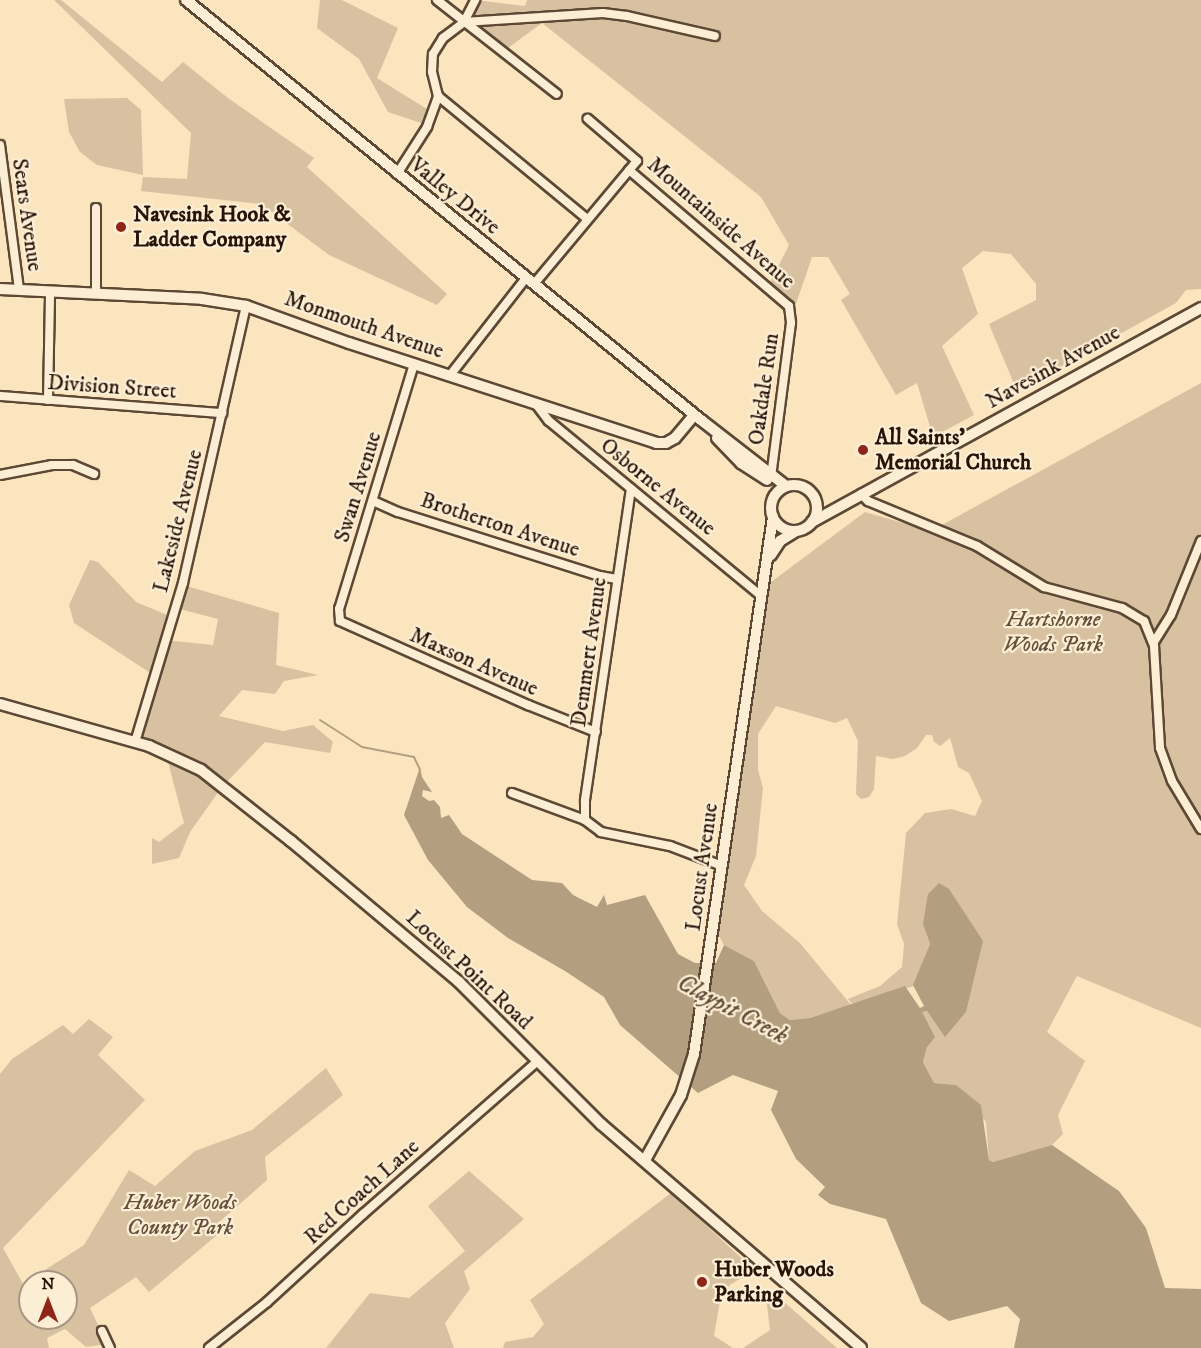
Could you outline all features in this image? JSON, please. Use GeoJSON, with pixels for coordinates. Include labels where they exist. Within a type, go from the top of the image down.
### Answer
{"type":"FeatureCollection","features":[{"type":"Feature","properties":{"kind":"street","name":"Valley Drive"},"geometry":{"type":"LineString","coordinates":[[186,0],[698,418],[786,486]]}},
{"type":"Feature","properties":{"kind":"street"},"geometry":{"type":"LineString","coordinates":[[437,0],[557,94]]}},
{"type":"Feature","properties":{"kind":"street"},"geometry":{"type":"LineString","coordinates":[[397,174],[427,127],[438,96],[432,72],[433,54],[443,38],[464,22],[475,0]]}},
{"type":"Feature","properties":{"kind":"street"},"geometry":{"type":"LineString","coordinates":[[464,22],[603,13],[627,16],[716,36]]}},
{"type":"Feature","properties":{"kind":"street"},"geometry":{"type":"LineString","coordinates":[[438,96],[587,219]]}},
{"type":"Feature","properties":{"kind":"street","name":"Mountainside Avenue"},"geometry":{"type":"LineString","coordinates":[[588,119],[637,161],[629,170],[789,306]]}},
{"type":"Feature","properties":{"kind":"street","name":"Sears Avenue"},"geometry":{"type":"LineString","coordinates":[[0,145],[19,290]]}},
{"type":"Feature","properties":{"kind":"street"},"geometry":{"type":"LineString","coordinates":[[451,374],[629,170]]}},
{"type":"Feature","properties":{"kind":"street"},"geometry":{"type":"LineString","coordinates":[[96,208],[96,294]]}},
{"type":"Feature","properties":{"kind":"street","name":"Monmouth Avenue"},"geometry":{"type":"LineString","coordinates":[[0,289],[202,299],[246,306],[414,364],[451,374],[660,444],[675,438],[698,418]]}},
{"type":"Feature","properties":{"kind":"street"},"geometry":{"type":"LineString","coordinates":[[48,400],[50,292]]}},
{"type":"Feature","properties":{"kind":"street","name":"Lakeside Avenue"},"geometry":{"type":"LineString","coordinates":[[135,742],[183,583],[246,306]]}},
{"type":"Feature","properties":{"kind":"street","name":"Oakdale Run"},"geometry":{"type":"LineString","coordinates":[[771,476],[791,323],[789,306]]}},
{"type":"Feature","properties":{"kind":"street","name":"Navesink Avenue"},"geometry":{"type":"LineString","coordinates":[[812,522],[1201,308]]}},
{"type":"Feature","properties":{"kind":"street","name":"Swan Avenue"},"geometry":{"type":"LineString","coordinates":[[340,621],[339,609],[414,364]]}},
{"type":"Feature","properties":{"kind":"street","name":"Division Street"},"geometry":{"type":"LineString","coordinates":[[0,396],[222,413]]}},
{"type":"Feature","properties":{"kind":"street","name":"Osborne Avenue"},"geometry":{"type":"LineString","coordinates":[[535,403],[549,421],[761,596]]}},
{"type":"Feature","properties":{"kind":"street","name":"Valley Drive"},"geometry":{"type":"LineString","coordinates":[[698,418],[741,463],[769,482],[775,495]]}},
{"type":"Feature","properties":{"kind":"street"},"geometry":{"type":"LineString","coordinates":[[0,475],[52,465],[73,465],[94,474]]}},
{"type":"Feature","properties":{"kind":"street"},"geometry":{"type":"LineString","coordinates":[[786,486],[805,487],[816,503],[812,522],[796,531],[783,528],[773,517],[771,505],[775,495],[786,486]]}},
{"type":"Feature","properties":{"kind":"street","name":"Demmert Avenue"},"geometry":{"type":"LineString","coordinates":[[585,820],[585,800],[631,489]]}},
{"type":"Feature","properties":{"kind":"street"},"geometry":{"type":"LineString","coordinates":[[861,494],[868,501],[977,546],[1044,587],[1132,612],[1144,621],[1154,642],[1160,747],[1172,781],[1201,829]]}},
{"type":"Feature","properties":{"kind":"street","name":"Navesink Avenue"},"geometry":{"type":"LineString","coordinates":[[816,503],[828,507],[861,494]]}},
{"type":"Feature","properties":{"kind":"street","name":"Brotherton Avenue"},"geometry":{"type":"LineString","coordinates":[[373,501],[398,512],[600,576],[617,579]]}},
{"type":"Feature","properties":{"kind":"street","name":"Locust Avenue"},"geometry":{"type":"LineString","coordinates":[[645,1160],[686,1085],[694,1054],[773,517]]}},
{"type":"Feature","properties":{"kind":"street","name":"Locust Avenue"},"geometry":{"type":"LineString","coordinates":[[765,568],[780,541],[796,531]]}},
{"type":"Feature","properties":{"kind":"street"},"geometry":{"type":"LineString","coordinates":[[1154,642],[1171,615],[1201,541]]}},
{"type":"Feature","properties":{"kind":"street","name":"Maxson Avenue"},"geometry":{"type":"LineString","coordinates":[[340,621],[528,705],[596,732]]}},
{"type":"Feature","properties":{"kind":"street","name":"Locust Point Road"},"geometry":{"type":"LineString","coordinates":[[0,704],[135,742],[191,764],[237,797],[459,982],[590,1115],[861,1348]]}},
{"type":"Feature","properties":{"kind":"street"},"geometry":{"type":"LineString","coordinates":[[512,793],[585,820],[601,832],[670,846],[722,866]]}},
{"type":"Feature","properties":{"kind":"street","name":"Red Coach Lane"},"geometry":{"type":"LineString","coordinates":[[209,1348],[267,1302],[538,1061]]}},
{"type":"Feature","properties":{"kind":"street"},"geometry":{"type":"LineString","coordinates":[[102,1332],[110,1348]]}},
{"type":"Feature","properties":{"kind":"green space"},"geometry":{"type":"Polygon","coordinates":[[[54,0],[61,0],[162,82],[183,62],[228,98],[314,158],[307,167],[447,294],[437,305],[329,255],[261,204],[141,191],[143,177],[187,179],[191,133],[54,0]]]}},
{"type":"Feature","properties":{"kind":"green space"},"geometry":{"type":"Polygon","coordinates":[[[320,0],[342,0],[398,28],[377,78],[435,114],[430,126],[388,112],[359,59],[317,28],[320,0]]]}},
{"type":"Feature","properties":{"kind":"green space"},"geometry":{"type":"Polygon","coordinates":[[[476,0],[525,6],[527,0],[1201,0],[1201,289],[1186,290],[1176,303],[1017,391],[989,324],[1036,300],[1036,284],[1011,254],[983,251],[962,268],[978,314],[942,346],[974,415],[933,437],[917,383],[896,395],[841,300],[850,294],[828,257],[812,257],[796,304],[769,285],[789,245],[761,197],[542,23],[504,51],[465,21],[476,0]]]}},
{"type":"Feature","properties":{"kind":"green space"},"geometry":{"type":"Polygon","coordinates":[[[127,98],[141,110],[143,175],[97,165],[80,152],[69,132],[64,99],[127,98]]]}},
{"type":"Feature","properties":{"kind":"green space","name":"Hartshorne Woods Park"},"geometry":{"type":"Polygon","coordinates":[[[1201,383],[1201,1028],[1077,976],[1047,1032],[1085,1061],[1058,1115],[1063,1134],[1052,1145],[993,1162],[989,1160],[986,1122],[956,1085],[934,1083],[923,1062],[927,1047],[922,1012],[927,1011],[945,1036],[966,1012],[923,924],[930,944],[914,986],[852,1004],[848,999],[880,986],[902,967],[904,944],[897,924],[906,833],[925,813],[951,809],[975,816],[982,801],[969,773],[958,767],[950,738],[940,746],[934,742],[932,735],[926,735],[917,748],[905,756],[893,759],[876,756],[874,789],[869,797],[861,799],[856,794],[858,741],[847,718],[835,723],[776,706],[758,734],[758,770],[763,788],[756,856],[744,885],[762,911],[800,943],[851,1005],[810,1018],[790,1020],[780,1013],[754,961],[724,945],[718,934],[767,585],[865,512],[931,531],[1201,383]]]}},
{"type":"Feature","properties":{"kind":"green space"},"geometry":{"type":"Polygon","coordinates":[[[90,560],[98,562],[136,602],[172,617],[164,640],[213,645],[218,619],[176,608],[183,585],[279,613],[276,665],[318,675],[284,681],[275,694],[242,690],[219,716],[283,731],[313,725],[333,742],[330,753],[265,742],[222,787],[190,832],[179,858],[152,864],[152,838],[159,842],[184,823],[166,754],[136,743],[155,676],[74,623],[69,605],[90,560]]]}},
{"type":"Feature","properties":{"kind":"green space"},"geometry":{"type":"Polygon","coordinates":[[[89,1019],[113,1037],[98,1055],[145,1100],[3,1248],[18,1275],[18,1330],[63,1330],[47,1338],[49,1348],[0,1348],[0,1074],[12,1059],[63,1025],[73,1034],[89,1019]]]}},
{"type":"Feature","properties":{"kind":"green space","name":"Huber Woods County Park"},"geometry":{"type":"Polygon","coordinates":[[[326,1068],[343,1095],[265,1157],[267,1180],[218,1223],[223,1230],[149,1292],[136,1277],[90,1308],[107,1344],[86,1347],[66,1330],[78,1330],[78,1270],[45,1270],[84,1245],[129,1170],[155,1186],[195,1151],[252,1130],[326,1068]]]}},
{"type":"Feature","properties":{"kind":"green space"},"geometry":{"type":"Polygon","coordinates":[[[469,1171],[524,1219],[464,1271],[470,1289],[445,1323],[454,1348],[326,1348],[370,1293],[409,1298],[465,1251],[428,1206],[469,1171]]]}},
{"type":"Feature","properties":{"kind":"green space"},"geometry":{"type":"Polygon","coordinates":[[[671,1193],[749,1265],[745,1269],[750,1273],[731,1284],[721,1295],[714,1336],[733,1348],[503,1348],[505,1342],[533,1337],[544,1324],[530,1300],[671,1193]]]}},
{"type":"Feature","properties":{"kind":"green space"},"geometry":{"type":"Polygon","coordinates":[[[770,1290],[837,1348],[743,1348],[770,1330],[766,1297],[770,1290]]]}},
{"type":"Feature","properties":{"kind":"water"},"geometry":{"type":"Polygon","coordinates":[[[420,767],[422,777],[432,792],[423,790],[422,796],[429,801],[434,800],[440,807],[441,818],[449,815],[462,834],[532,880],[562,883],[573,895],[597,907],[604,895],[607,905],[645,895],[678,954],[695,963],[716,963],[724,945],[754,961],[780,1013],[790,1020],[810,1018],[905,986],[920,1008],[924,1006],[913,985],[930,944],[923,924],[928,894],[939,883],[949,889],[983,941],[966,1012],[945,1037],[927,1011],[922,1012],[935,1037],[927,1047],[923,1062],[934,1083],[956,1085],[981,1105],[989,1160],[993,1162],[1052,1145],[1119,1191],[1146,1228],[1165,1288],[1201,1289],[1201,1348],[1014,1348],[1020,1319],[1007,1306],[949,1321],[921,1303],[886,1219],[830,1204],[818,1195],[825,1187],[796,1159],[771,1110],[778,1091],[733,1075],[698,1093],[620,1025],[604,997],[508,938],[467,907],[428,860],[404,815],[420,767]]]}},
{"type":"Feature","properties":{"kind":"waterway","name":"Claypit Creek"},"geometry":{"type":"LineString","coordinates":[[320,720],[362,747],[414,757],[420,770]]}},
{"type":"Feature","properties":{"kind":"place","name":"Navesink Hook & Ladder Company"},"geometry":{"type":"Point","coordinates":[121,227]}},
{"type":"Feature","properties":{"kind":"place","name":"All Saints' Memorial Church"},"geometry":{"type":"Point","coordinates":[863,450]}},
{"type":"Feature","properties":{"kind":"place","name":"Huber Woods Parking"},"geometry":{"type":"Point","coordinates":[702,1282]}}]}
